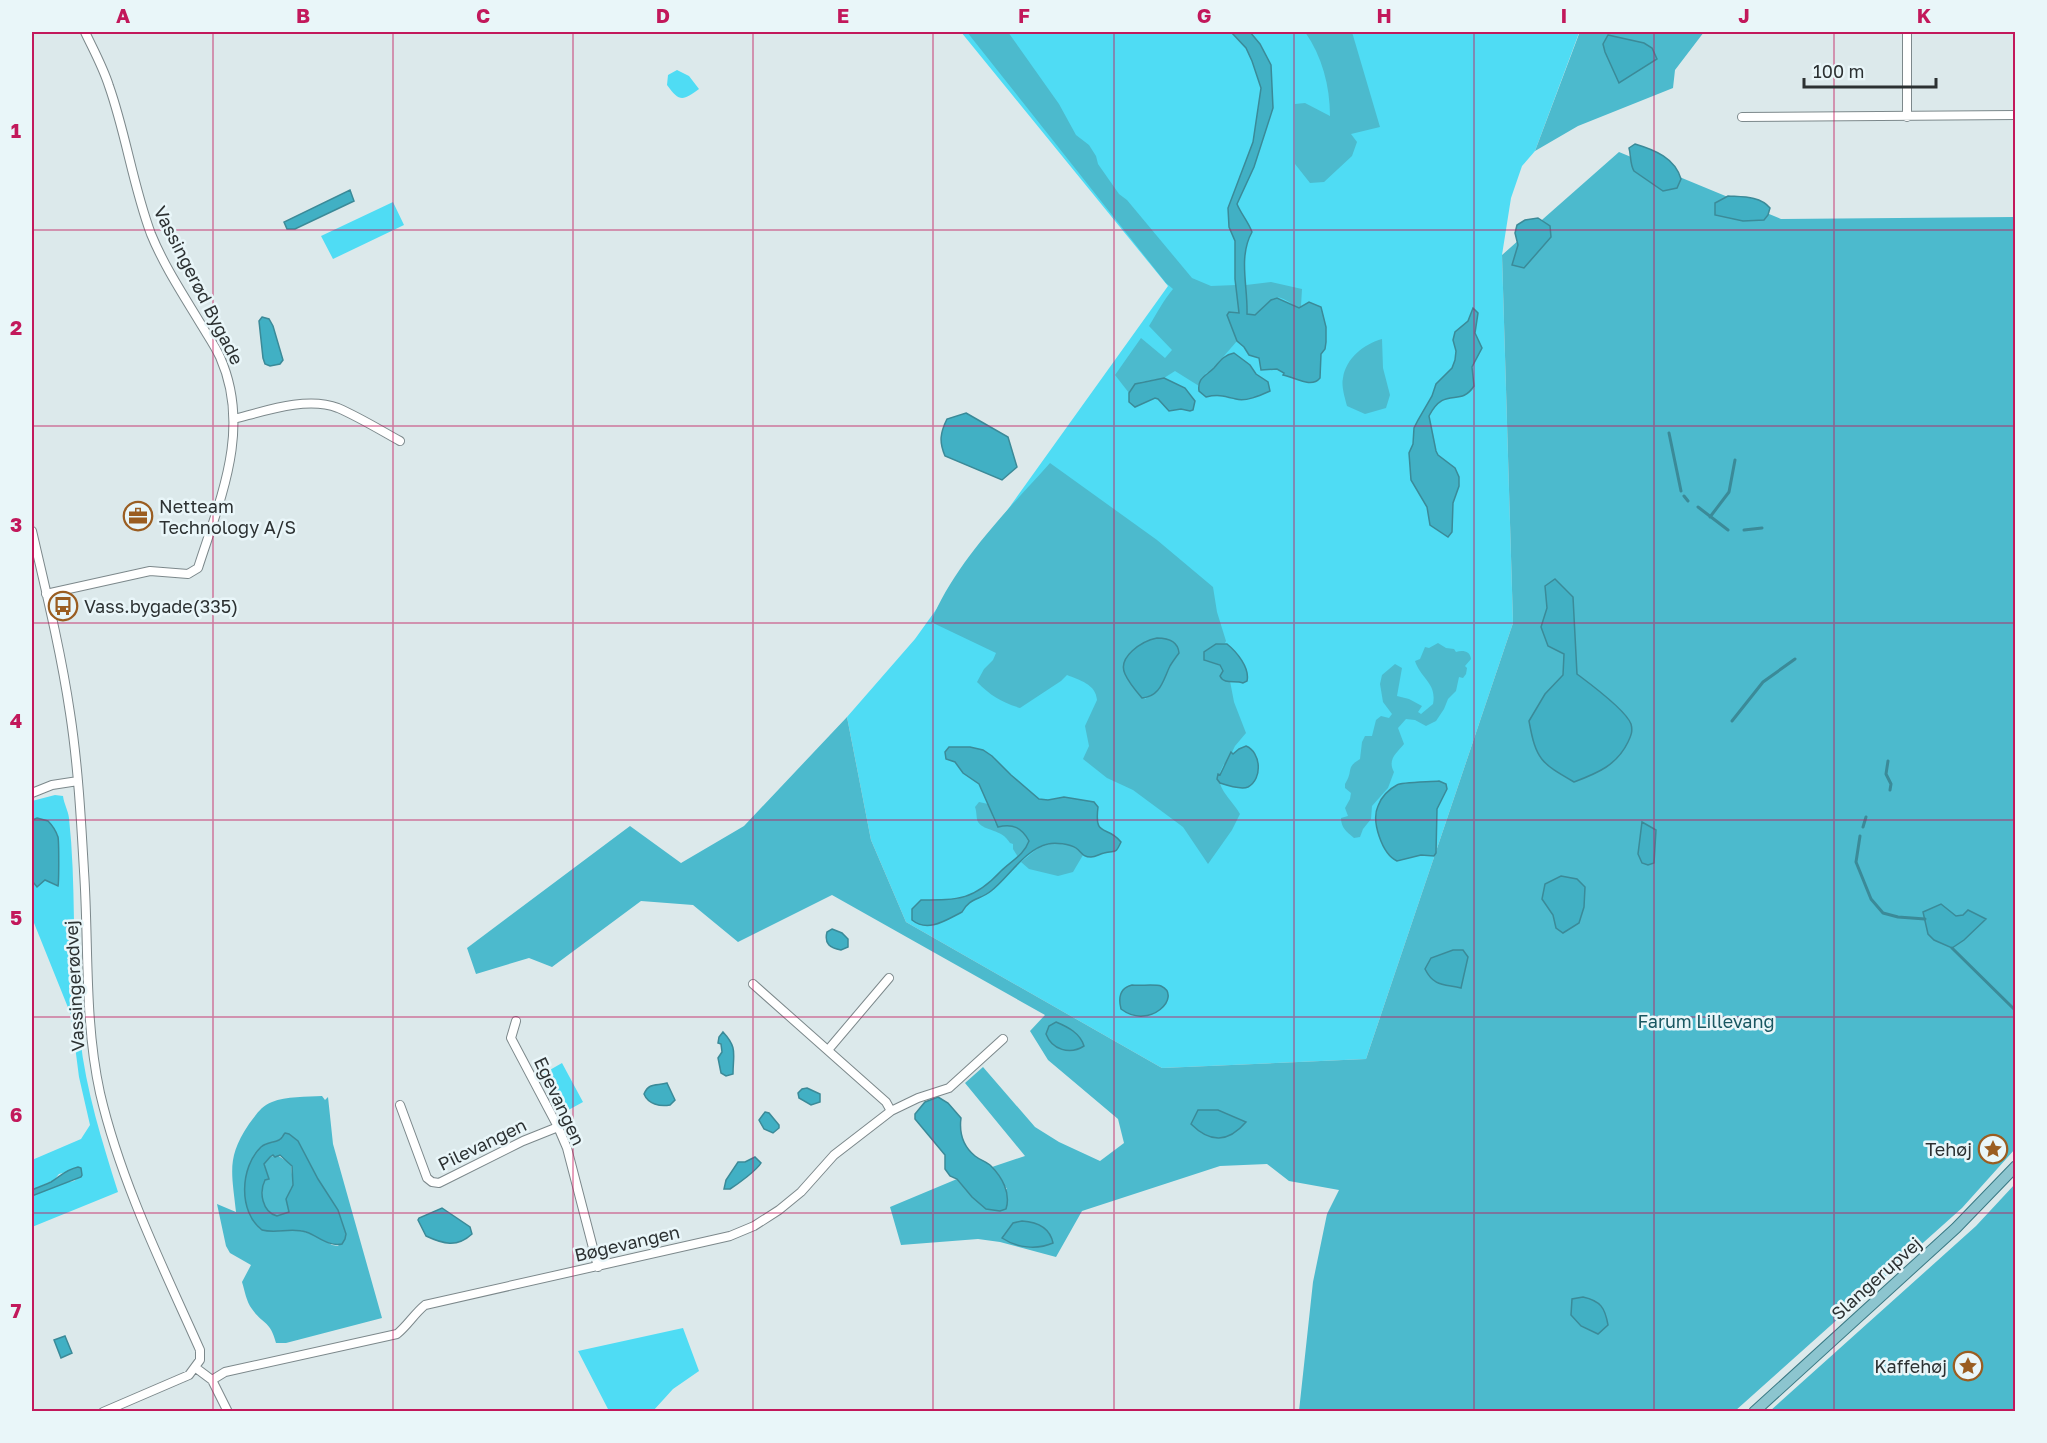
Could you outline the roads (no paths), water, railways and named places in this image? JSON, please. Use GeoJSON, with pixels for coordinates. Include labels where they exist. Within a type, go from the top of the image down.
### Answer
{"type":"FeatureCollection","features":[{"type":"Feature","properties":{"kind":"main road","name":"Slangerupvej"},"geometry":{"type":"LineString","coordinates":[[1754,1412],[1956,1228],[2016,1166]]}},
{"type":"Feature","properties":{"kind":"street","name":"Vassingerød Bygade"},"geometry":{"type":"LineString","coordinates":[[46,594],[150,571],[188,574],[198,568],[231,462],[234,440],[234,419],[227,375],[220,356],[177,284],[153,237],[142,210],[108,84],[85,32]]}},
{"type":"Feature","properties":{"kind":"street"},"geometry":{"type":"LineString","coordinates":[[1907,32],[1907,117]]}},
{"type":"Feature","properties":{"kind":"street"},"geometry":{"type":"LineString","coordinates":[[1742,117],[2016,115]]}},
{"type":"Feature","properties":{"kind":"street"},"geometry":{"type":"LineString","coordinates":[[234,419],[280,406],[322,405],[338,408],[400,441]]}},
{"type":"Feature","properties":{"kind":"street","name":"Vassingerødvej"},"geometry":{"type":"LineString","coordinates":[[32,531],[65,678],[78,781],[85,874],[89,1006],[100,1094],[142,1220],[201,1350],[196,1368]]}},
{"type":"Feature","properties":{"kind":"street"},"geometry":{"type":"LineString","coordinates":[[32,793],[52,785],[78,781]]}},
{"type":"Feature","properties":{"kind":"street"},"geometry":{"type":"LineString","coordinates":[[828,1050],[889,978]]}},
{"type":"Feature","properties":{"kind":"street"},"geometry":{"type":"LineString","coordinates":[[753,984],[886,1102],[891,1111]]}},
{"type":"Feature","properties":{"kind":"street","name":"Egevangen"},"geometry":{"type":"LineString","coordinates":[[516,1021],[511,1038],[558,1126],[567,1148],[597,1267]]}},
{"type":"Feature","properties":{"kind":"street","name":"Bøgevangen"},"geometry":{"type":"LineString","coordinates":[[212,1380],[225,1372],[397,1334],[425,1305],[730,1236],[754,1226],[801,1192],[834,1155],[891,1111],[918,1098],[950,1088],[1003,1040]]}},
{"type":"Feature","properties":{"kind":"street","name":"Pilevangen"},"geometry":{"type":"LineString","coordinates":[[400,1105],[427,1178],[439,1183],[558,1126]]}},
{"type":"Feature","properties":{"kind":"street"},"geometry":{"type":"LineString","coordinates":[[103,1412],[189,1374],[196,1368],[212,1380],[228,1412]]}},
{"type":"Feature","properties":{"kind":"waterway"},"geometry":{"type":"LineString","coordinates":[[1669,433],[1681,491]]}},
{"type":"Feature","properties":{"kind":"waterway"},"geometry":{"type":"LineString","coordinates":[[1710,517],[1729,492],[1735,460]]}},
{"type":"Feature","properties":{"kind":"waterway"},"geometry":{"type":"LineString","coordinates":[[1684,496],[1688,501]]}},
{"type":"Feature","properties":{"kind":"waterway"},"geometry":{"type":"LineString","coordinates":[[1698,507],[1728,530]]}},
{"type":"Feature","properties":{"kind":"waterway"},"geometry":{"type":"LineString","coordinates":[[1744,530],[1762,528]]}},
{"type":"Feature","properties":{"kind":"waterway"},"geometry":{"type":"LineString","coordinates":[[1732,721],[1763,682],[1795,659]]}},
{"type":"Feature","properties":{"kind":"waterway"},"geometry":{"type":"LineString","coordinates":[[1888,761],[1886,774],[1891,784],[1890,790]]}},
{"type":"Feature","properties":{"kind":"waterway"},"geometry":{"type":"LineString","coordinates":[[1863,827],[1866,817]]}},
{"type":"Feature","properties":{"kind":"waterway"},"geometry":{"type":"LineString","coordinates":[[1860,836],[1856,862],[1871,899],[1883,913],[1898,917],[1925,919]]}},
{"type":"Feature","properties":{"kind":"waterway"},"geometry":{"type":"LineString","coordinates":[[1952,948],[2016,1011]]}},
{"type":"Feature","properties":{"kind":"place","name":"Netteam Technology A/S"},"geometry":{"type":"Point","coordinates":[138,516]}},
{"type":"Feature","properties":{"kind":"place","name":"Vass.bygade(335)"},"geometry":{"type":"Point","coordinates":[63,606]}},
{"type":"Feature","properties":{"kind":"place","name":"Tehøj"},"geometry":{"type":"Point","coordinates":[1993,1149]}},
{"type":"Feature","properties":{"kind":"place","name":"Kaffehøj"},"geometry":{"type":"Point","coordinates":[1968,1366]}},
{"type":"Feature","properties":{"kind":"park label","name":"Farum Lillevang"},"geometry":{"type":"Point","coordinates":[1706,1021]}}]}
